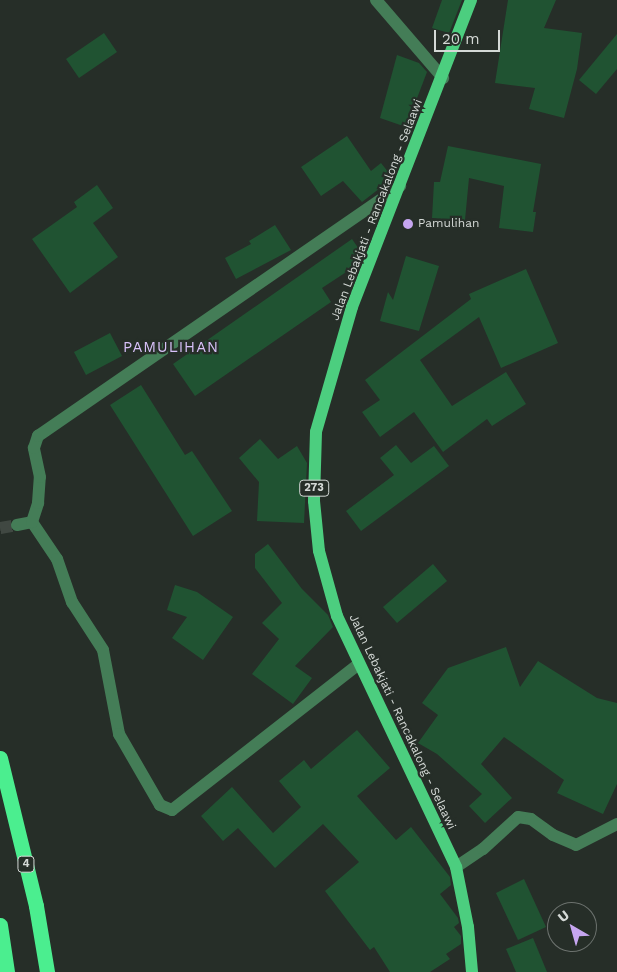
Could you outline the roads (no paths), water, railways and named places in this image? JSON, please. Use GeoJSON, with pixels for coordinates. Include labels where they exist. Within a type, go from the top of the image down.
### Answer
{"type":"FeatureCollection","features":[{"type":"Feature","properties":{"kind":"highway","name":"4"},"geometry":{"type":"LineString","coordinates":[[0,758],[36,906],[47,972]]}},
{"type":"Feature","properties":{"kind":"highway"},"geometry":{"type":"LineString","coordinates":[[0,926],[7,972]]}},
{"type":"Feature","properties":{"kind":"main road","name":"Jalan Lebakjati - Rancakalong - Selaawi"},"geometry":{"type":"LineString","coordinates":[[471,0],[443,78],[352,307],[316,432],[314,501],[319,550],[337,616],[456,867],[468,927],[472,972]]}},
{"type":"Feature","properties":{"kind":"street"},"geometry":{"type":"LineString","coordinates":[[376,0],[443,78]]}},
{"type":"Feature","properties":{"kind":"street"},"geometry":{"type":"LineString","coordinates":[[32,522],[38,503],[40,477],[34,448],[38,436],[400,186]]}},
{"type":"Feature","properties":{"kind":"street"},"geometry":{"type":"LineString","coordinates":[[17,525],[32,522]]}},
{"type":"Feature","properties":{"kind":"street"},"geometry":{"type":"LineString","coordinates":[[32,522],[57,559],[72,602],[102,650],[119,734],[160,805],[172,810],[189,798],[359,664]]}},
{"type":"Feature","properties":{"kind":"street"},"geometry":{"type":"LineString","coordinates":[[456,867],[483,849],[518,817],[531,819],[553,836],[576,845],[617,824]]}},
{"type":"Feature","properties":{"kind":"tunnel"},"geometry":{"type":"LineString","coordinates":[[0,528],[17,525]]}},
{"type":"Feature","properties":{"kind":"place","name":"Pamulihan"},"geometry":{"type":"Point","coordinates":[408,224]}},
{"type":"Feature","properties":{"kind":"district","name":"PAMULIHAN"},"geometry":{"type":"Point","coordinates":[171,348]}}]}
